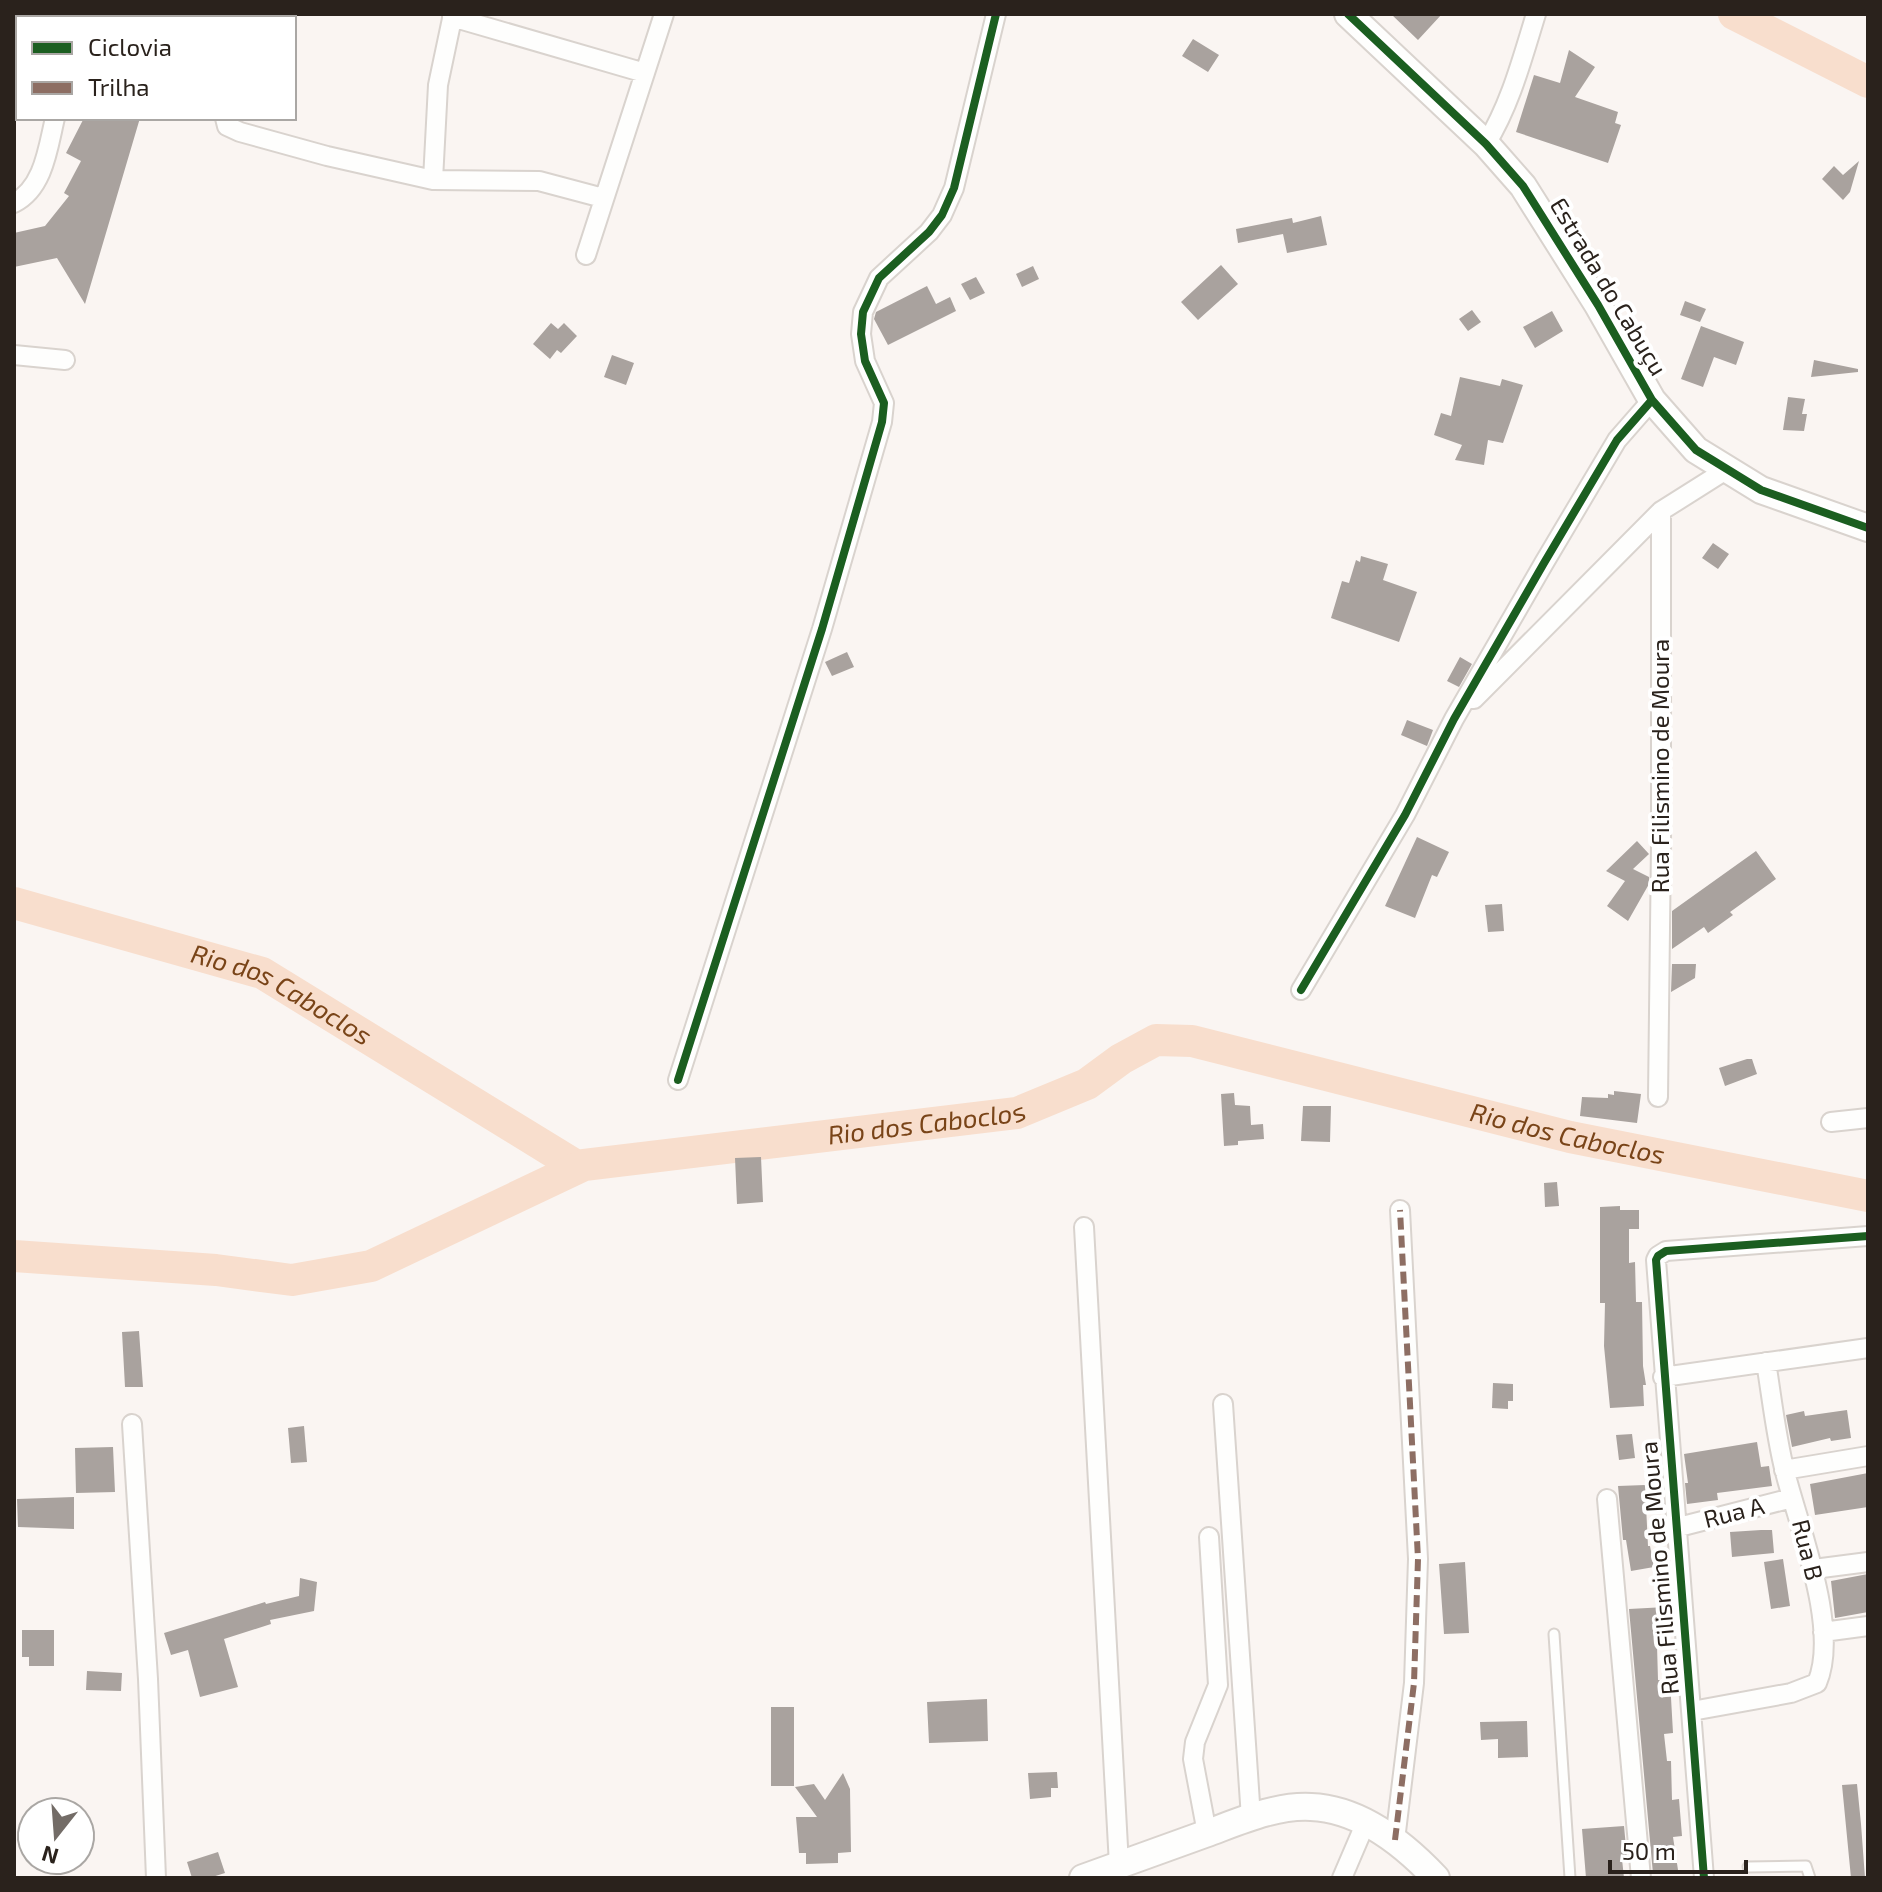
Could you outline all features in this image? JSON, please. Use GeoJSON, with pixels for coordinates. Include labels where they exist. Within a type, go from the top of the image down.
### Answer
{"type":"FeatureCollection","features":[{"type":"Feature","properties":{"kind":"street"},"geometry":{"type":"LineString","coordinates":[[586,255],[664,14]]}},
{"type":"Feature","properties":{"kind":"street"},"geometry":{"type":"LineString","coordinates":[[678,1080],[822,629],[882,422],[884,403],[865,361],[861,334],[863,312],[879,278],[929,232],[942,215],[954,188],[996,14]]}},
{"type":"Feature","properties":{"kind":"street","name":"Estrada do Cabuçu"},"geometry":{"type":"LineString","coordinates":[[1348,14],[1486,144],[1523,186],[1556,235],[1652,400],[1696,450],[1761,490],[1868,528]]}},
{"type":"Feature","properties":{"kind":"street"},"geometry":{"type":"LineString","coordinates":[[1486,144],[1500,121],[1512,91],[1536,14]]}},
{"type":"Feature","properties":{"kind":"street"},"geometry":{"type":"LineString","coordinates":[[433,180],[438,85],[453,15],[645,73]]}},
{"type":"Feature","properties":{"kind":"street"},"geometry":{"type":"LineString","coordinates":[[14,203],[36,185],[54,120]]}},
{"type":"Feature","properties":{"kind":"street"},"geometry":{"type":"LineString","coordinates":[[226,120],[227,126],[240,132],[433,180],[539,181],[603,198]]}},
{"type":"Feature","properties":{"kind":"street"},"geometry":{"type":"LineString","coordinates":[[14,355],[65,360]]}},
{"type":"Feature","properties":{"kind":"street"},"geometry":{"type":"LineString","coordinates":[[1301,990],[1405,815],[1454,719],[1617,440],[1652,400]]}},
{"type":"Feature","properties":{"kind":"street"},"geometry":{"type":"LineString","coordinates":[[1454,719],[1661,511],[1726,470]]}},
{"type":"Feature","properties":{"kind":"street","name":"Rua Filismino de Moura"},"geometry":{"type":"LineString","coordinates":[[1658,1097],[1661,511]]}},
{"type":"Feature","properties":{"kind":"street"},"geometry":{"type":"LineString","coordinates":[[1831,1122],[1868,1118]]}},
{"type":"Feature","properties":{"kind":"street"},"geometry":{"type":"LineString","coordinates":[[1395,1840],[1414,1683],[1418,1559],[1400,1210]]}},
{"type":"Feature","properties":{"kind":"street"},"geometry":{"type":"LineString","coordinates":[[1084,1227],[1119,1865]]}},
{"type":"Feature","properties":{"kind":"street","name":"Rua Filismino de Moura"},"geometry":{"type":"LineString","coordinates":[[1704,1878],[1663,1377],[1656,1266],[1658,1256],[1666,1251],[1868,1236]]}},
{"type":"Feature","properties":{"kind":"street"},"geometry":{"type":"LineString","coordinates":[[1663,1377],[1868,1348]]}},
{"type":"Feature","properties":{"kind":"street","name":"Rua B"},"geometry":{"type":"LineString","coordinates":[[1692,1711],[1791,1693],[1817,1683],[1824,1667],[1823,1632],[1814,1569],[1784,1470],[1766,1362]]}},
{"type":"Feature","properties":{"kind":"street"},"geometry":{"type":"LineString","coordinates":[[1223,1404],[1251,1818]]}},
{"type":"Feature","properties":{"kind":"street"},"geometry":{"type":"LineString","coordinates":[[132,1424],[148,1679],[156,1878]]}},
{"type":"Feature","properties":{"kind":"street","name":"Rua A"},"geometry":{"type":"LineString","coordinates":[[1784,1470],[1868,1456]]}},
{"type":"Feature","properties":{"kind":"street","name":"Rua A"},"geometry":{"type":"LineString","coordinates":[[1675,1528],[1792,1498]]}},
{"type":"Feature","properties":{"kind":"street"},"geometry":{"type":"LineString","coordinates":[[1607,1499],[1641,1878]]}},
{"type":"Feature","properties":{"kind":"street"},"geometry":{"type":"LineString","coordinates":[[1207,1833],[1193,1759],[1195,1742],[1218,1685],[1209,1537]]}},
{"type":"Feature","properties":{"kind":"street"},"geometry":{"type":"LineString","coordinates":[[1814,1569],[1868,1562]]}},
{"type":"Feature","properties":{"kind":"street"},"geometry":{"type":"LineString","coordinates":[[1823,1632],[1868,1626]]}},
{"type":"Feature","properties":{"kind":"street"},"geometry":{"type":"LineString","coordinates":[[1083,1878],[1268,1812],[1310,1806],[1337,1811],[1366,1822],[1395,1840],[1436,1878]]}},
{"type":"Feature","properties":{"kind":"street"},"geometry":{"type":"LineString","coordinates":[[1342,1878],[1366,1822]]}},
{"type":"Feature","properties":{"kind":"lane"},"geometry":{"type":"LineString","coordinates":[[1554,1634],[1570,1878]]}},
{"type":"Feature","properties":{"kind":"lane"},"geometry":{"type":"LineString","coordinates":[[1748,1867],[1806,1866],[1810,1878]]}},
{"type":"Feature","properties":{"kind":"building"},"geometry":{"type":"Polygon","coordinates":[[[1391,14],[1442,14],[1418,40],[1391,14]]]}},
{"type":"Feature","properties":{"kind":"building"},"geometry":{"type":"Polygon","coordinates":[[[1193,39],[1219,55],[1208,72],[1182,56],[1193,39]]]}},
{"type":"Feature","properties":{"kind":"building"},"geometry":{"type":"Polygon","coordinates":[[[1569,50],[1595,67],[1575,97],[1618,112],[1615,123],[1621,125],[1608,163],[1516,132],[1534,75],[1560,83],[1569,50]]]}},
{"type":"Feature","properties":{"kind":"building"},"geometry":{"type":"Polygon","coordinates":[[[83,120],[139,120],[85,304],[57,258],[14,267],[14,233],[45,226],[69,196],[64,193],[81,161],[66,153],[83,120]]]}},
{"type":"Feature","properties":{"kind":"building"},"geometry":{"type":"Polygon","coordinates":[[[1859,161],[1850,192],[1843,200],[1822,179],[1834,166],[1843,175],[1859,161]]]}},
{"type":"Feature","properties":{"kind":"building"},"geometry":{"type":"Polygon","coordinates":[[[1321,216],[1327,245],[1287,253],[1283,234],[1238,243],[1236,229],[1292,218],[1293,223],[1321,216]]]}},
{"type":"Feature","properties":{"kind":"building"},"geometry":{"type":"Polygon","coordinates":[[[1221,265],[1238,284],[1198,320],[1181,302],[1221,265]]]}},
{"type":"Feature","properties":{"kind":"building"},"geometry":{"type":"Polygon","coordinates":[[[1033,266],[1039,279],[1022,287],[1016,274],[1033,266]]]}},
{"type":"Feature","properties":{"kind":"building"},"geometry":{"type":"Polygon","coordinates":[[[976,277],[985,293],[970,300],[961,284],[976,277]]]}},
{"type":"Feature","properties":{"kind":"building"},"geometry":{"type":"Polygon","coordinates":[[[927,286],[936,304],[950,297],[956,311],[888,345],[874,319],[876,312],[927,286]]]}},
{"type":"Feature","properties":{"kind":"building"},"geometry":{"type":"Polygon","coordinates":[[[1685,301],[1706,309],[1700,322],[1680,315],[1685,301]]]}},
{"type":"Feature","properties":{"kind":"building"},"geometry":{"type":"Polygon","coordinates":[[[1472,310],[1481,322],[1468,331],[1459,319],[1472,310]]]}},
{"type":"Feature","properties":{"kind":"building"},"geometry":{"type":"Polygon","coordinates":[[[1552,311],[1563,331],[1535,348],[1523,327],[1552,311]]]}},
{"type":"Feature","properties":{"kind":"building"},"geometry":{"type":"Polygon","coordinates":[[[551,323],[558,329],[564,323],[577,336],[561,353],[557,350],[550,359],[533,344],[551,323]]]}},
{"type":"Feature","properties":{"kind":"building"},"geometry":{"type":"Polygon","coordinates":[[[1701,326],[1744,342],[1736,365],[1714,357],[1703,387],[1681,379],[1701,326]]]}},
{"type":"Feature","properties":{"kind":"building"},"geometry":{"type":"Polygon","coordinates":[[[612,355],[634,363],[626,385],[604,377],[612,355]]]}},
{"type":"Feature","properties":{"kind":"building"},"geometry":{"type":"Polygon","coordinates":[[[1814,360],[1858,369],[1858,372],[1811,377],[1814,360]]]}},
{"type":"Feature","properties":{"kind":"building"},"geometry":{"type":"Polygon","coordinates":[[[1460,377],[1500,386],[1502,379],[1523,385],[1503,443],[1488,440],[1484,465],[1455,460],[1462,445],[1434,435],[1441,413],[1451,416],[1460,377]]]}},
{"type":"Feature","properties":{"kind":"building"},"geometry":{"type":"Polygon","coordinates":[[[1788,397],[1805,399],[1802,414],[1807,414],[1804,431],[1783,430],[1788,397]]]}},
{"type":"Feature","properties":{"kind":"building"},"geometry":{"type":"Polygon","coordinates":[[[1713,543],[1729,554],[1718,569],[1702,558],[1713,543]]]}},
{"type":"Feature","properties":{"kind":"building"},"geometry":{"type":"Polygon","coordinates":[[[1361,556],[1388,564],[1383,580],[1417,592],[1399,642],[1331,618],[1342,581],[1349,583],[1356,560],[1360,562],[1361,556]]]}},
{"type":"Feature","properties":{"kind":"building"},"geometry":{"type":"Polygon","coordinates":[[[847,652],[854,667],[832,676],[825,662],[847,652]]]}},
{"type":"Feature","properties":{"kind":"building"},"geometry":{"type":"Polygon","coordinates":[[[1460,657],[1472,664],[1459,687],[1447,681],[1460,657]]]}},
{"type":"Feature","properties":{"kind":"building"},"geometry":{"type":"Polygon","coordinates":[[[1407,720],[1433,730],[1427,746],[1401,735],[1407,720]]]}},
{"type":"Feature","properties":{"kind":"building"},"geometry":{"type":"Polygon","coordinates":[[[1417,837],[1449,852],[1437,877],[1432,875],[1415,918],[1385,906],[1417,837]]]}},
{"type":"Feature","properties":{"kind":"building"},"geometry":{"type":"Polygon","coordinates":[[[1637,841],[1649,854],[1633,869],[1649,877],[1649,884],[1628,921],[1607,906],[1625,881],[1606,871],[1637,841]]]}},
{"type":"Feature","properties":{"kind":"building"},"geometry":{"type":"Polygon","coordinates":[[[1756,851],[1776,879],[1730,912],[1733,915],[1708,933],[1704,927],[1672,949],[1672,911],[1756,851]]]}},
{"type":"Feature","properties":{"kind":"building"},"geometry":{"type":"Polygon","coordinates":[[[1502,904],[1504,931],[1488,932],[1485,905],[1502,904]]]}},
{"type":"Feature","properties":{"kind":"building"},"geometry":{"type":"Polygon","coordinates":[[[1672,964],[1696,964],[1695,978],[1671,992],[1672,964]]]}},
{"type":"Feature","properties":{"kind":"building"},"geometry":{"type":"Polygon","coordinates":[[[1752,1059],[1757,1074],[1725,1086],[1719,1068],[1752,1059]]]}},
{"type":"Feature","properties":{"kind":"building"},"geometry":{"type":"Polygon","coordinates":[[[1614,1091],[1641,1094],[1637,1123],[1580,1116],[1582,1097],[1608,1098],[1608,1094],[1614,1095],[1614,1091]]]}},
{"type":"Feature","properties":{"kind":"building"},"geometry":{"type":"Polygon","coordinates":[[[1234,1093],[1235,1105],[1250,1106],[1251,1125],[1263,1124],[1264,1139],[1238,1141],[1238,1145],[1224,1146],[1221,1094],[1234,1093]]]}},
{"type":"Feature","properties":{"kind":"building"},"geometry":{"type":"Polygon","coordinates":[[[1303,1106],[1331,1106],[1330,1142],[1301,1141],[1303,1106]]]}},
{"type":"Feature","properties":{"kind":"building"},"geometry":{"type":"Polygon","coordinates":[[[761,1157],[763,1202],[737,1204],[735,1158],[761,1157]]]}},
{"type":"Feature","properties":{"kind":"building"},"geometry":{"type":"Polygon","coordinates":[[[1557,1182],[1559,1206],[1545,1207],[1544,1183],[1557,1182]]]}},
{"type":"Feature","properties":{"kind":"building"},"geometry":{"type":"Polygon","coordinates":[[[1620,1206],[1620,1210],[1639,1210],[1639,1229],[1629,1229],[1629,1263],[1635,1262],[1636,1302],[1642,1302],[1646,1385],[1643,1385],[1644,1406],[1610,1408],[1604,1346],[1605,1303],[1600,1303],[1600,1207],[1620,1206]]]}},
{"type":"Feature","properties":{"kind":"building"},"geometry":{"type":"Polygon","coordinates":[[[139,1331],[143,1387],[125,1387],[122,1332],[139,1331]]]}},
{"type":"Feature","properties":{"kind":"building"},"geometry":{"type":"Polygon","coordinates":[[[1493,1383],[1513,1384],[1513,1401],[1508,1401],[1508,1409],[1492,1408],[1493,1383]]]}},
{"type":"Feature","properties":{"kind":"building"},"geometry":{"type":"Polygon","coordinates":[[[1847,1410],[1851,1438],[1831,1441],[1830,1438],[1792,1447],[1786,1415],[1804,1411],[1805,1416],[1847,1410]]]}},
{"type":"Feature","properties":{"kind":"building"},"geometry":{"type":"Polygon","coordinates":[[[304,1426],[307,1462],[291,1463],[288,1428],[304,1426]]]}},
{"type":"Feature","properties":{"kind":"building"},"geometry":{"type":"Polygon","coordinates":[[[1632,1434],[1635,1458],[1619,1460],[1616,1435],[1632,1434]]]}},
{"type":"Feature","properties":{"kind":"building"},"geometry":{"type":"Polygon","coordinates":[[[1757,1442],[1761,1467],[1769,1466],[1772,1486],[1717,1493],[1718,1500],[1687,1504],[1684,1454],[1757,1442]]]}},
{"type":"Feature","properties":{"kind":"building"},"geometry":{"type":"Polygon","coordinates":[[[113,1447],[115,1492],[76,1493],[75,1448],[113,1447]]]}},
{"type":"Feature","properties":{"kind":"building"},"geometry":{"type":"Polygon","coordinates":[[[1868,1473],[1868,1507],[1815,1515],[1810,1484],[1868,1473]]]}},
{"type":"Feature","properties":{"kind":"building"},"geometry":{"type":"Polygon","coordinates":[[[1645,1485],[1648,1546],[1654,1567],[1631,1571],[1626,1540],[1623,1540],[1618,1486],[1645,1485]]]}},
{"type":"Feature","properties":{"kind":"building"},"geometry":{"type":"Polygon","coordinates":[[[74,1497],[74,1529],[18,1527],[17,1499],[74,1497]]]}},
{"type":"Feature","properties":{"kind":"building"},"geometry":{"type":"Polygon","coordinates":[[[1772,1530],[1774,1553],[1732,1557],[1730,1532],[1772,1530]]]}},
{"type":"Feature","properties":{"kind":"building"},"geometry":{"type":"Polygon","coordinates":[[[1783,1559],[1790,1606],[1771,1609],[1764,1562],[1783,1559]]]}},
{"type":"Feature","properties":{"kind":"building"},"geometry":{"type":"Polygon","coordinates":[[[1465,1562],[1469,1633],[1444,1634],[1439,1564],[1465,1562]]]}},
{"type":"Feature","properties":{"kind":"building"},"geometry":{"type":"Polygon","coordinates":[[[1868,1574],[1868,1612],[1835,1618],[1831,1581],[1868,1574]]]}},
{"type":"Feature","properties":{"kind":"building"},"geometry":{"type":"Polygon","coordinates":[[[300,1578],[317,1582],[314,1611],[270,1620],[271,1624],[224,1639],[238,1687],[200,1697],[188,1650],[171,1655],[164,1633],[265,1602],[299,1596],[300,1578]]]}},
{"type":"Feature","properties":{"kind":"building"},"geometry":{"type":"Polygon","coordinates":[[[1666,1607],[1666,1645],[1657,1645],[1658,1680],[1670,1680],[1673,1733],[1664,1734],[1667,1761],[1671,1761],[1672,1800],[1679,1799],[1682,1836],[1673,1837],[1678,1870],[1653,1874],[1629,1609],[1666,1607]]]}},
{"type":"Feature","properties":{"kind":"building"},"geometry":{"type":"Polygon","coordinates":[[[22,1630],[54,1630],[54,1666],[29,1666],[29,1657],[22,1657],[22,1630]]]}},
{"type":"Feature","properties":{"kind":"building"},"geometry":{"type":"Polygon","coordinates":[[[87,1671],[122,1673],[121,1691],[86,1690],[87,1671]]]}},
{"type":"Feature","properties":{"kind":"building"},"geometry":{"type":"Polygon","coordinates":[[[987,1699],[988,1741],[929,1743],[927,1702],[987,1699]]]}},
{"type":"Feature","properties":{"kind":"building"},"geometry":{"type":"Polygon","coordinates":[[[771,1707],[794,1707],[794,1786],[771,1786],[771,1707]]]}},
{"type":"Feature","properties":{"kind":"building"},"geometry":{"type":"Polygon","coordinates":[[[1527,1721],[1528,1757],[1498,1758],[1498,1739],[1481,1740],[1480,1722],[1527,1721]]]}},
{"type":"Feature","properties":{"kind":"building"},"geometry":{"type":"Polygon","coordinates":[[[1057,1772],[1058,1788],[1051,1788],[1051,1797],[1030,1799],[1028,1773],[1057,1772]]]}},
{"type":"Feature","properties":{"kind":"building"},"geometry":{"type":"Polygon","coordinates":[[[843,1773],[850,1789],[851,1852],[838,1853],[838,1863],[806,1864],[806,1853],[799,1853],[796,1817],[817,1817],[795,1787],[814,1784],[825,1800],[843,1773]]]}},
{"type":"Feature","properties":{"kind":"building"},"geometry":{"type":"Polygon","coordinates":[[[1857,1784],[1865,1878],[1851,1878],[1842,1785],[1857,1784]]]}},
{"type":"Feature","properties":{"kind":"building"},"geometry":{"type":"Polygon","coordinates":[[[1624,1826],[1627,1858],[1622,1859],[1624,1878],[1586,1878],[1582,1829],[1624,1826]]]}},
{"type":"Feature","properties":{"kind":"building"},"geometry":{"type":"Polygon","coordinates":[[[218,1852],[225,1873],[209,1878],[192,1878],[187,1862],[218,1852]]]}},
{"type":"Feature","properties":{"kind":"waterway"},"geometry":{"type":"LineString","coordinates":[[1734,14],[1868,82]]}},
{"type":"Feature","properties":{"kind":"waterway","name":"Rio dos Caboclos"},"geometry":{"type":"LineString","coordinates":[[14,903],[262,973],[578,1167]]}},
{"type":"Feature","properties":{"kind":"waterway","name":"Rio dos Caboclos"},"geometry":{"type":"LineString","coordinates":[[14,1256],[216,1270],[292,1280],[371,1266],[584,1165],[1017,1113],[1087,1084],[1121,1059],[1156,1040],[1192,1041],[1570,1137],[1868,1196]]}},
{"type":"Feature","properties":{"kind":"marked path"},"geometry":{"type":"LineString","coordinates":[[1395,1840],[1414,1683],[1418,1559],[1400,1210]]}},
{"type":"Feature","properties":{"kind":"cycle path"},"geometry":{"type":"LineString","coordinates":[[678,1080],[822,629],[882,422],[884,403],[865,361],[861,334],[863,312],[879,278],[929,232],[942,215],[954,188],[996,14]]}},
{"type":"Feature","properties":{"kind":"cycle path"},"geometry":{"type":"LineString","coordinates":[[1348,14],[1486,144],[1523,186],[1598,305],[1652,400],[1696,450],[1761,490],[1868,528]]}},
{"type":"Feature","properties":{"kind":"cycle path"},"geometry":{"type":"LineString","coordinates":[[1301,990],[1405,815],[1454,719],[1617,440],[1652,400]]}},
{"type":"Feature","properties":{"kind":"cycle path"},"geometry":{"type":"LineString","coordinates":[[1704,1878],[1656,1260],[1666,1251],[1868,1236]]}}]}
